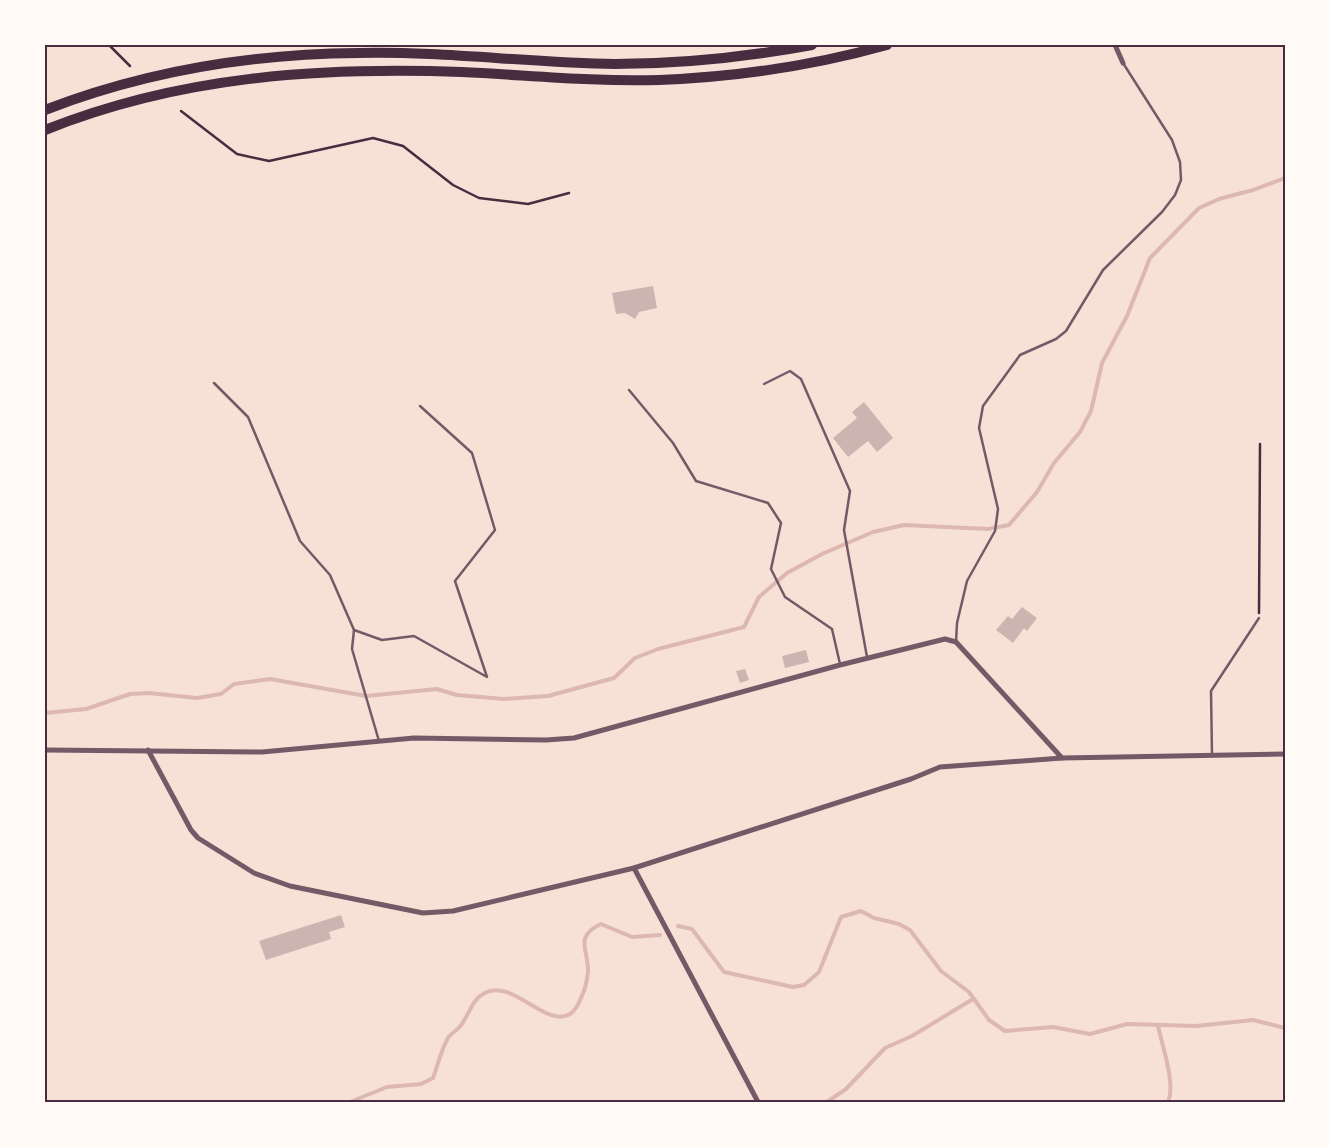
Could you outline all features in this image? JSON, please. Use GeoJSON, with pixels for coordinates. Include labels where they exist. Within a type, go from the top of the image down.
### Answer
{"type":"FeatureCollection","features":[{"type":"Feature","properties":{"kind":"highway"},"geometry":{"type":"LineString","coordinates":[[45,110],[101,90],[156,75],[210,64],[266,58],[326,54],[397,53],[641,64],[728,58],[812,45]]}},
{"type":"Feature","properties":{"kind":"highway"},"geometry":{"type":"LineString","coordinates":[[45,130],[148,96],[210,83],[254,77],[382,70],[609,81],[660,80],[771,70],[823,61],[887,45]]}},
{"type":"Feature","properties":{"kind":"street"},"geometry":{"type":"LineString","coordinates":[[1115,45],[1123,63]]}},
{"type":"Feature","properties":{"kind":"street"},"geometry":{"type":"LineString","coordinates":[[45,750],[262,752],[414,738],[546,740],[574,738],[840,665],[945,640],[956,642],[1062,758]]}},
{"type":"Feature","properties":{"kind":"street"},"geometry":{"type":"LineString","coordinates":[[148,750],[183,818],[198,838],[254,872],[290,886],[423,913],[453,911],[634,868],[911,779],[940,767],[1062,758],[1285,754]]}},
{"type":"Feature","properties":{"kind":"street"},"geometry":{"type":"LineString","coordinates":[[634,868],[758,1102]]}},
{"type":"Feature","properties":{"kind":"lane"},"geometry":{"type":"LineString","coordinates":[[956,642],[957,623],[967,581],[996,531],[998,509],[979,428],[983,406],[1020,354],[1056,339],[1066,331],[1103,270],[1162,212],[1175,195],[1181,180],[1180,162],[1172,140],[1123,63]]}},
{"type":"Feature","properties":{"kind":"lane"},"geometry":{"type":"LineString","coordinates":[[764,384],[790,371],[801,379],[850,491],[844,530],[867,659]]}},
{"type":"Feature","properties":{"kind":"lane"},"geometry":{"type":"LineString","coordinates":[[214,383],[248,417],[300,541],[330,575],[354,630],[352,649],[379,741]]}},
{"type":"Feature","properties":{"kind":"lane"},"geometry":{"type":"LineString","coordinates":[[629,390],[673,443],[696,481],[768,503],[781,523],[771,570],[785,597],[832,629],[840,665]]}},
{"type":"Feature","properties":{"kind":"lane"},"geometry":{"type":"LineString","coordinates":[[354,630],[382,640],[414,636],[487,677],[455,581],[495,530],[472,453],[420,406]]}},
{"type":"Feature","properties":{"kind":"lane"},"geometry":{"type":"LineString","coordinates":[[1212,756],[1211,691],[1259,618]]}},
{"type":"Feature","properties":{"kind":"path"},"geometry":{"type":"LineString","coordinates":[[109,45],[130,66]]}},
{"type":"Feature","properties":{"kind":"path"},"geometry":{"type":"LineString","coordinates":[[181,111],[237,154],[245,156],[270,161],[373,138],[403,146],[453,185],[480,198],[528,204],[568,193]]}},
{"type":"Feature","properties":{"kind":"path"},"geometry":{"type":"LineString","coordinates":[[1259,618],[1260,444]]}},
{"type":"Feature","properties":{"kind":"building"},"geometry":{"type":"Polygon","coordinates":[[[653,286],[657,308],[639,312],[635,319],[625,313],[616,314],[612,293],[653,286]]]}},
{"type":"Feature","properties":{"kind":"building"},"geometry":{"type":"Polygon","coordinates":[[[864,402],[893,438],[877,452],[868,441],[848,457],[833,438],[857,418],[852,412],[864,402]]]}},
{"type":"Feature","properties":{"kind":"building"},"geometry":{"type":"Polygon","coordinates":[[[1022,607],[1037,618],[1027,631],[1024,628],[1013,643],[996,630],[1008,616],[1012,619],[1022,607]]]}},
{"type":"Feature","properties":{"kind":"building"},"geometry":{"type":"Polygon","coordinates":[[[806,650],[809,662],[785,668],[782,656],[806,650]]]}},
{"type":"Feature","properties":{"kind":"building"},"geometry":{"type":"Polygon","coordinates":[[[745,669],[749,680],[740,683],[736,671],[745,669]]]}},
{"type":"Feature","properties":{"kind":"building"},"geometry":{"type":"Polygon","coordinates":[[[341,915],[345,927],[329,932],[331,939],[266,960],[259,941],[341,915]]]}},
{"type":"Feature","properties":{"kind":"waterway"},"geometry":{"type":"LineString","coordinates":[[45,713],[86,709],[130,694],[149,693],[197,698],[221,694],[234,684],[270,679],[366,696],[437,689],[457,695],[504,699],[548,696],[614,678],[635,658],[658,649],[744,627],[759,597],[787,573],[822,554],[873,532],[904,525],[988,529],[1009,525],[1037,492],[1054,463],[1080,432],[1091,411],[1102,363],[1127,316],[1150,258],[1199,208],[1219,199],[1253,190],[1285,178]]}},
{"type":"Feature","properties":{"kind":"waterway"},"geometry":{"type":"LineString","coordinates":[[678,926],[692,929],[724,972],[793,987],[804,985],[819,972],[841,917],[861,911],[874,918],[899,924],[910,930],[941,971],[969,992],[989,1020],[1005,1031],[1053,1027],[1090,1034],[1127,1024],[1196,1026],[1253,1020],[1285,1028]]}},
{"type":"Feature","properties":{"kind":"waterway"},"geometry":{"type":"LineString","coordinates":[[350,1102],[387,1087],[421,1084],[433,1078],[448,1038],[460,1027],[473,1004],[483,994],[494,990],[505,992],[517,996],[550,1015],[560,1017],[570,1014],[574,1011],[584,992],[588,972],[584,945],[585,939],[592,929],[601,924],[632,937],[660,935]]}},
{"type":"Feature","properties":{"kind":"waterway"},"geometry":{"type":"LineString","coordinates":[[827,1102],[846,1089],[885,1048],[912,1036],[973,999]]}},
{"type":"Feature","properties":{"kind":"waterway"},"geometry":{"type":"LineString","coordinates":[[1158,1026],[1169,1075],[1170,1094],[1168,1102]]}}]}
